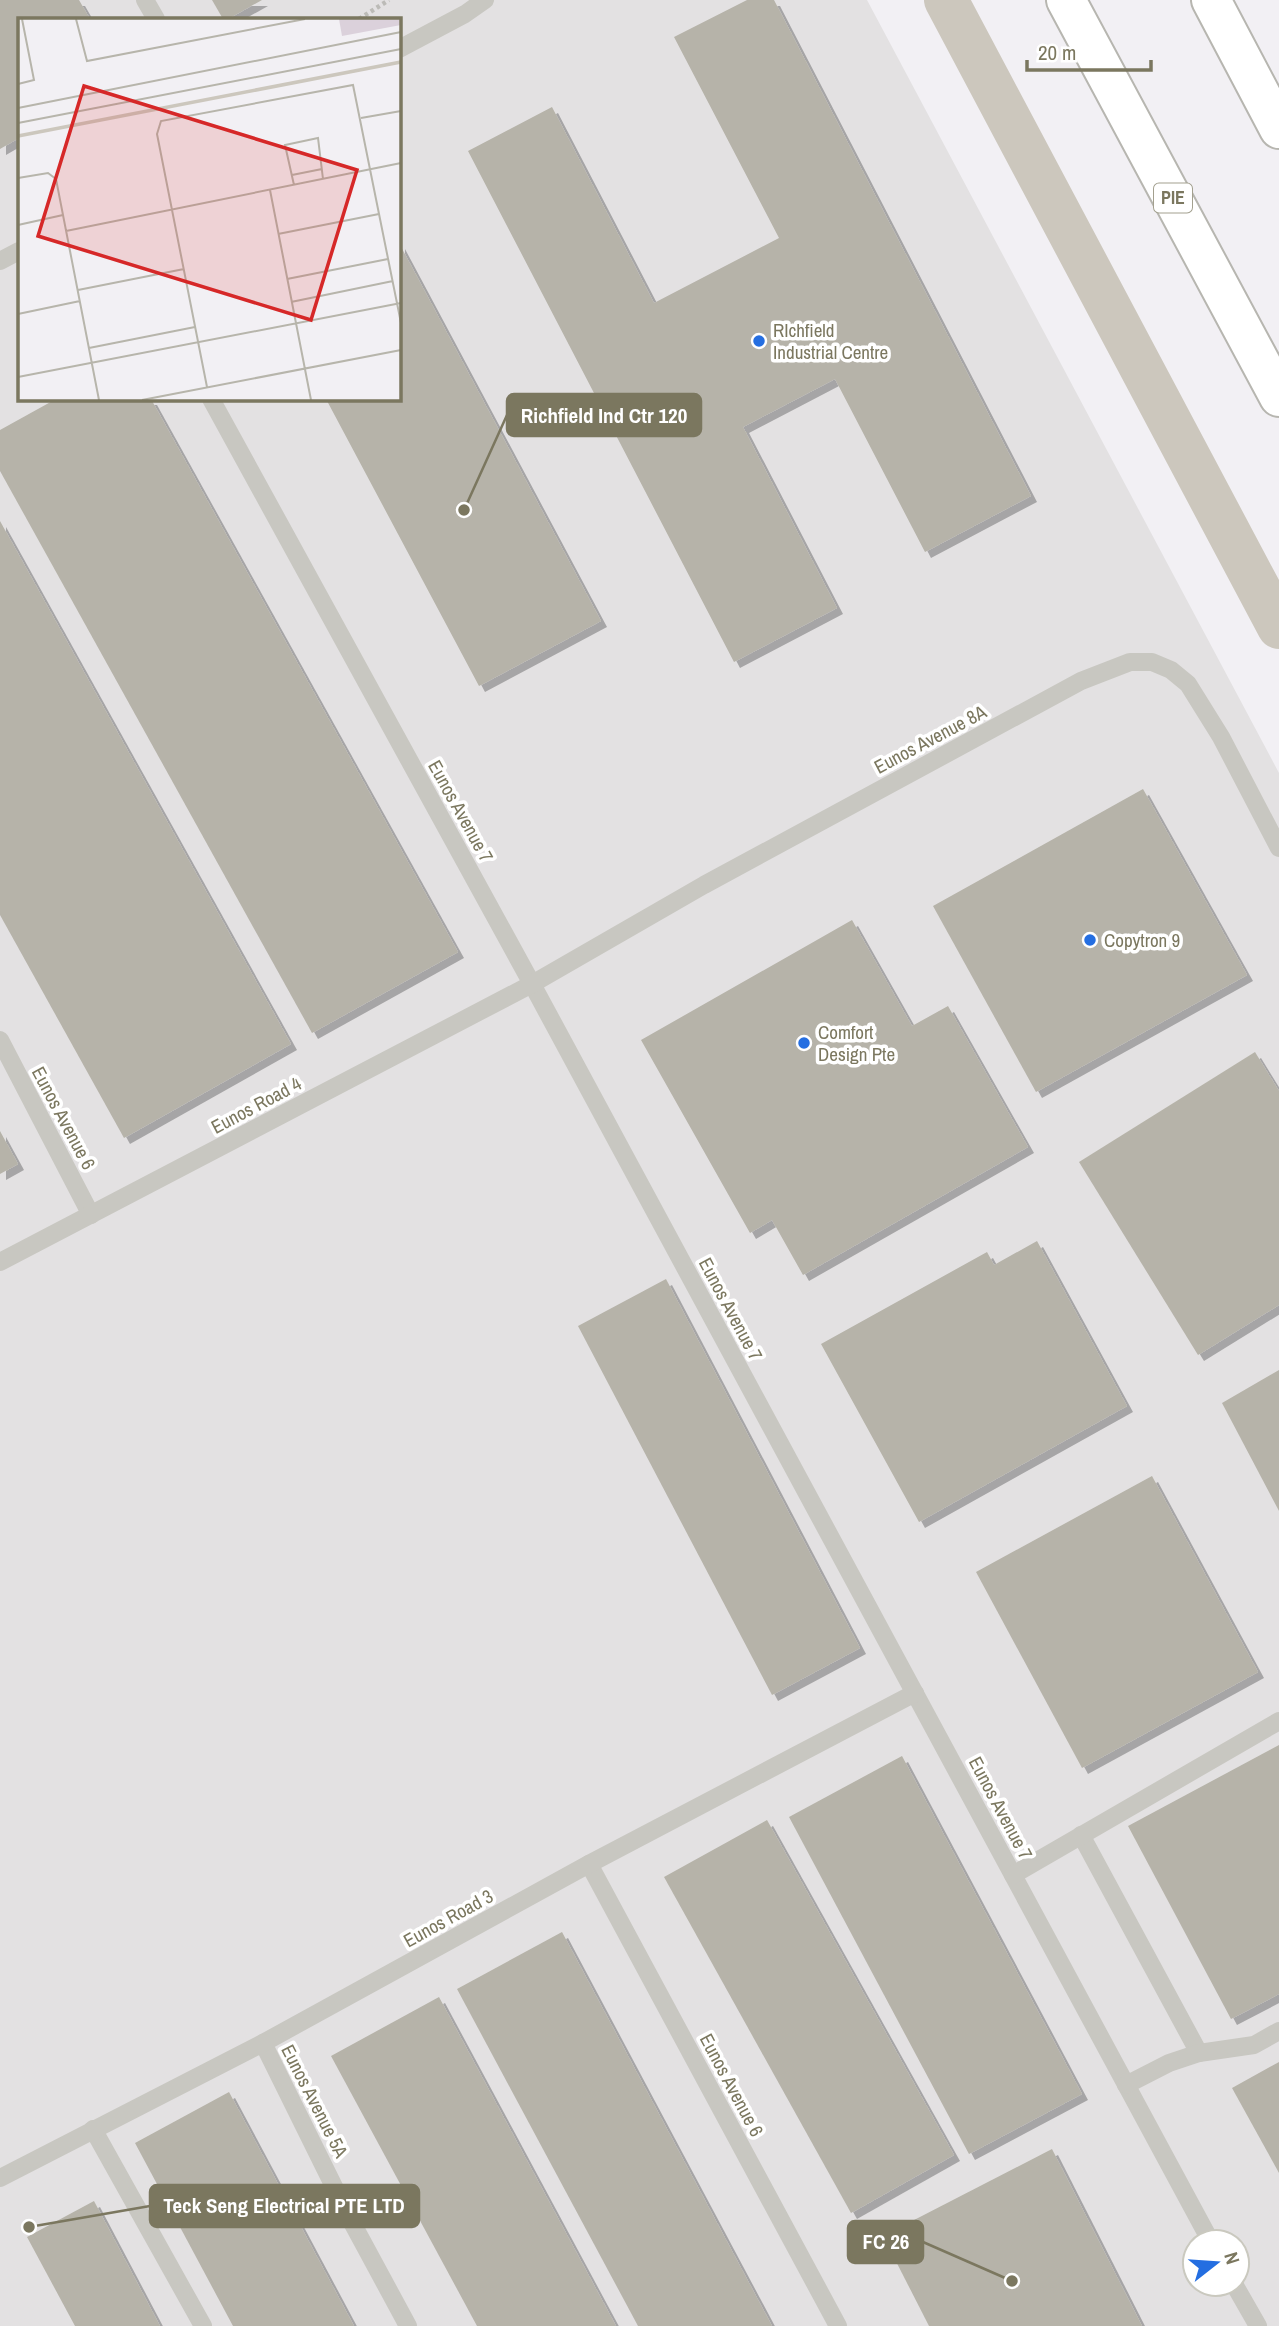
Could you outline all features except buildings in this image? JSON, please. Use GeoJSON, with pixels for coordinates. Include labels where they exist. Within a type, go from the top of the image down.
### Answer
{"type":"FeatureCollection","features":[{"type":"Feature","properties":{"kind":"highway","name":"PIE"},"geometry":{"type":"LineString","coordinates":[[1066,0],[1279,397]]}},
{"type":"Feature","properties":{"kind":"highway"},"geometry":{"type":"LineString","coordinates":[[1211,0],[1279,129]]}},
{"type":"Feature","properties":{"kind":"lane"},"geometry":{"type":"LineString","coordinates":[[145,0],[155,18]]}},
{"type":"Feature","properties":{"kind":"lane"},"geometry":{"type":"LineString","coordinates":[[401,48],[465,14],[485,0]]}},
{"type":"Feature","properties":{"kind":"lane"},"geometry":{"type":"LineString","coordinates":[[0,261],[18,252]]}},
{"type":"Feature","properties":{"kind":"lane","name":"Eunos Avenue 7"},"geometry":{"type":"LineString","coordinates":[[212,401],[532,985],[1203,2228]]}},
{"type":"Feature","properties":{"kind":"lane","name":"Eunos Avenue 8A"},"geometry":{"type":"LineString","coordinates":[[532,985],[704,885],[1081,681],[1130,662],[1152,662],[1171,670],[1188,684],[1222,737],[1279,848]]}},
{"type":"Feature","properties":{"kind":"lane","name":"Eunos Road 4"},"geometry":{"type":"LineString","coordinates":[[0,1262],[532,985]]}},
{"type":"Feature","properties":{"kind":"lane","name":"Eunos Avenue 6"},"geometry":{"type":"LineString","coordinates":[[0,1040],[91,1215]]}},
{"type":"Feature","properties":{"kind":"lane","name":"Eunos Road 3"},"geometry":{"type":"LineString","coordinates":[[0,2178],[262,2043],[589,1864],[915,1693]]}},
{"type":"Feature","properties":{"kind":"lane"},"geometry":{"type":"LineString","coordinates":[[1013,1875],[1279,1721]]}},
{"type":"Feature","properties":{"kind":"lane"},"geometry":{"type":"LineString","coordinates":[[1081,1835],[1199,2053]]}},
{"type":"Feature","properties":{"kind":"lane","name":"Eunos Avenue 6"},"geometry":{"type":"LineString","coordinates":[[589,1864],[838,2326]]}},
{"type":"Feature","properties":{"kind":"lane"},"geometry":{"type":"LineString","coordinates":[[1126,2085],[1168,2063],[1199,2053],[1254,2045],[1279,2031]]}},
{"type":"Feature","properties":{"kind":"lane","name":"Eunos Avenue 5A"},"geometry":{"type":"LineString","coordinates":[[262,2043],[348,2215],[408,2326]]}},
{"type":"Feature","properties":{"kind":"lane"},"geometry":{"type":"LineString","coordinates":[[93,2129],[203,2326]]}},
{"type":"Feature","properties":{"kind":"lane"},"geometry":{"type":"LineString","coordinates":[[1242,2298],[1258,2326]]}},
{"type":"Feature","properties":{"kind":"path"},"geometry":{"type":"LineString","coordinates":[[361,18],[389,0]]}},
{"type":"Feature","properties":{"kind":"shaded area"},"geometry":{"type":"Polygon","coordinates":[[[0,0],[867,0],[1279,773],[1279,2326],[0,2326],[0,0]]]}},
{"type":"Feature","properties":{"kind":"waterway"},"geometry":{"type":"LineString","coordinates":[[946,0],[1279,627]]}},
{"type":"Feature","properties":{"kind":"place","name":"RIchfield Industrial Centre"},"geometry":{"type":"Point","coordinates":[759,341]}},
{"type":"Feature","properties":{"kind":"place","name":"Richfield Ind Ctr 120"},"geometry":{"type":"Point","coordinates":[464,510]}},
{"type":"Feature","properties":{"kind":"place","name":"Copytron 9"},"geometry":{"type":"Point","coordinates":[1090,940]}},
{"type":"Feature","properties":{"kind":"place","name":"Comfort Design Pte"},"geometry":{"type":"Point","coordinates":[804,1043]}},
{"type":"Feature","properties":{"kind":"place","name":"Teck Seng Electrical PTE LTD"},"geometry":{"type":"Point","coordinates":[29,2227]}},
{"type":"Feature","properties":{"kind":"place","name":"FC 26"},"geometry":{"type":"Point","coordinates":[1012,2281]}}]}
